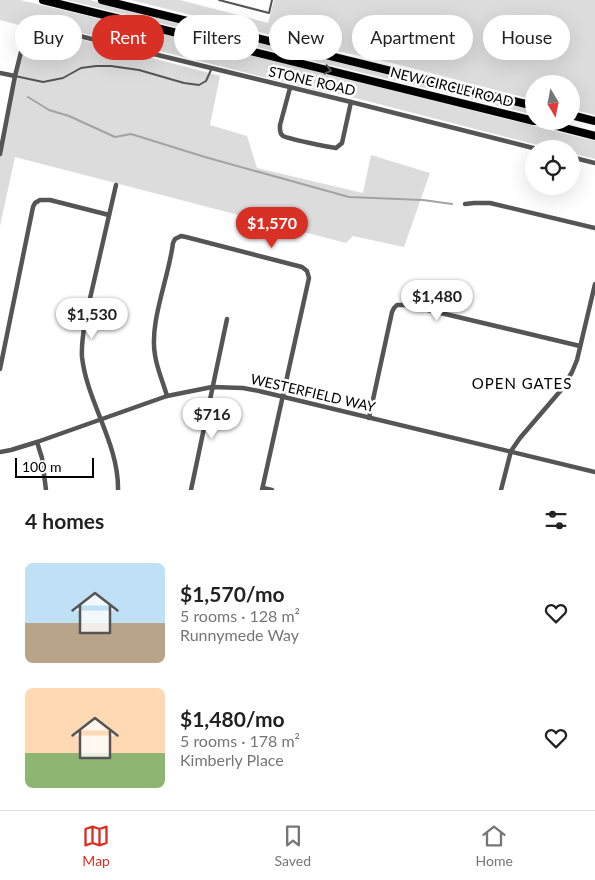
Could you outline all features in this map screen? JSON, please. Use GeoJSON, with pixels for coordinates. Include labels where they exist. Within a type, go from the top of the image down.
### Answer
{"type":"FeatureCollection","features":[{"type":"Feature","properties":{"kind":"highway","name":"NEW CIRCLE ROAD"},"geometry":{"type":"LineString","coordinates":[[43,0],[525,119]]}},
{"type":"Feature","properties":{"kind":"highway","name":"NEW CIRCLE ROAD"},"geometry":{"type":"LineString","coordinates":[[102,0],[525,104]]}},
{"type":"Feature","properties":{"kind":"highway"},"geometry":{"type":"LineString","coordinates":[[580,117],[595,121]]}},
{"type":"Feature","properties":{"kind":"highway","name":"NEW CIRCLE ROAD"},"geometry":{"type":"LineString","coordinates":[[571,130],[595,136]]}},
{"type":"Feature","properties":{"kind":"street","name":"STONE ROAD"},"geometry":{"type":"LineString","coordinates":[[0,154],[24,40],[29,32],[41,28],[351,102],[525,146]]}},
{"type":"Feature","properties":{"kind":"street"},"geometry":{"type":"LineString","coordinates":[[0,73],[15,76]]}},
{"type":"Feature","properties":{"kind":"street"},"geometry":{"type":"LineString","coordinates":[[290,88],[280,130],[288,138],[336,148],[342,143],[351,102]]}},
{"type":"Feature","properties":{"kind":"street"},"geometry":{"type":"LineString","coordinates":[[580,159],[595,163]]}},
{"type":"Feature","properties":{"kind":"street"},"geometry":{"type":"LineString","coordinates":[[116,185],[86,316],[82,352],[86,378],[114,458],[118,476],[118,490]]}},
{"type":"Feature","properties":{"kind":"street"},"geometry":{"type":"LineString","coordinates":[[0,369],[35,203],[40,200],[50,200],[109,215]]}},
{"type":"Feature","properties":{"kind":"street"},"geometry":{"type":"LineString","coordinates":[[465,204],[490,204],[595,228]]}},
{"type":"Feature","properties":{"kind":"street"},"geometry":{"type":"LineString","coordinates":[[167,396],[155,356],[155,330],[172,243],[175,239],[181,236],[186,237],[302,267],[307,271],[309,278],[262,489],[272,490]]}},
{"type":"Feature","properties":{"kind":"street"},"geometry":{"type":"LineString","coordinates":[[500,490],[511,451],[562,389],[572,372],[577,360],[595,284]]}},
{"type":"Feature","properties":{"kind":"street"},"geometry":{"type":"LineString","coordinates":[[369,418],[392,312],[397,305],[407,305],[580,346]]}},
{"type":"Feature","properties":{"kind":"street"},"geometry":{"type":"LineString","coordinates":[[191,490],[227,319]]}},
{"type":"Feature","properties":{"kind":"street","name":"WESTERFIELD WAY"},"geometry":{"type":"LineString","coordinates":[[0,452],[37,442],[167,396],[212,387],[243,388],[595,472]]}},
{"type":"Feature","properties":{"kind":"street"},"geometry":{"type":"LineString","coordinates":[[37,442],[43,463],[46,490]]}},
{"type":"Feature","properties":{"kind":"lane"},"geometry":{"type":"LineString","coordinates":[[219,0],[269,13],[272,0]]}},
{"type":"Feature","properties":{"kind":"lane"},"geometry":{"type":"LineString","coordinates":[[15,76],[43,82],[63,78],[81,68],[112,66],[139,70],[184,83],[199,85],[206,81],[212,69]]}},
{"type":"Feature","properties":{"kind":"shaded area"},"geometry":{"type":"Polygon","coordinates":[[[0,0],[20,0],[92,17],[92,35],[82,33],[82,15],[15,15],[15,24],[0,20],[0,0]]]}},
{"type":"Feature","properties":{"kind":"shaded area"},"geometry":{"type":"Polygon","coordinates":[[[66,0],[90,0],[151,15],[127,15],[66,0]]]}},
{"type":"Feature","properties":{"kind":"shaded area"},"geometry":{"type":"Polygon","coordinates":[[[131,0],[180,0],[237,15],[191,15],[131,0]]]}},
{"type":"Feature","properties":{"kind":"shaded area"},"geometry":{"type":"Polygon","coordinates":[[[274,0],[595,0],[595,115],[580,111],[580,75],[525,75],[525,98],[378,60],[473,60],[473,15],[352,15],[352,54],[342,52],[342,15],[270,15],[274,0]]]}},
{"type":"Feature","properties":{"kind":"shaded area"},"geometry":{"type":"Polygon","coordinates":[[[164,18],[174,21],[174,27],[164,24],[164,18]]]}},
{"type":"Feature","properties":{"kind":"shaded area"},"geometry":{"type":"Polygon","coordinates":[[[269,19],[269,34],[259,32],[259,21],[268,23],[269,19]]]}},
{"type":"Feature","properties":{"kind":"shaded area"},"geometry":{"type":"Polygon","coordinates":[[[164,34],[174,36],[174,55],[164,52],[164,34]]]}},
{"type":"Feature","properties":{"kind":"shaded area"},"geometry":{"type":"Polygon","coordinates":[[[82,40],[92,42],[92,60],[159,60],[220,76],[210,125],[247,136],[257,168],[363,193],[371,155],[430,173],[404,247],[353,236],[346,243],[15,157],[0,226],[0,154],[19,60],[82,60],[82,40]]]}},
{"type":"Feature","properties":{"kind":"shaded area"},"geometry":{"type":"Polygon","coordinates":[[[259,41],[269,44],[269,50],[259,47],[259,41]]]}},
{"type":"Feature","properties":{"kind":"shaded area"},"geometry":{"type":"Polygon","coordinates":[[[259,58],[525,124],[525,130],[551,130],[595,141],[595,159],[580,155],[580,140],[525,140],[525,142],[340,94],[323,92],[196,60],[259,60],[259,58]]]}},
{"type":"Feature","properties":{"kind":"shaded area"},"geometry":{"type":"Polygon","coordinates":[[[310,60],[334,60],[525,107],[525,113],[310,60]]]}},
{"type":"Feature","properties":{"kind":"waterway"},"geometry":{"type":"LineString","coordinates":[[28,97],[49,110],[69,116],[115,137],[131,134],[205,157],[349,197],[423,200],[452,204]]}},
{"type":"Feature","properties":{"kind":"district","name":"OPEN GATES"},"geometry":{"type":"Point","coordinates":[522,384]}}]}
